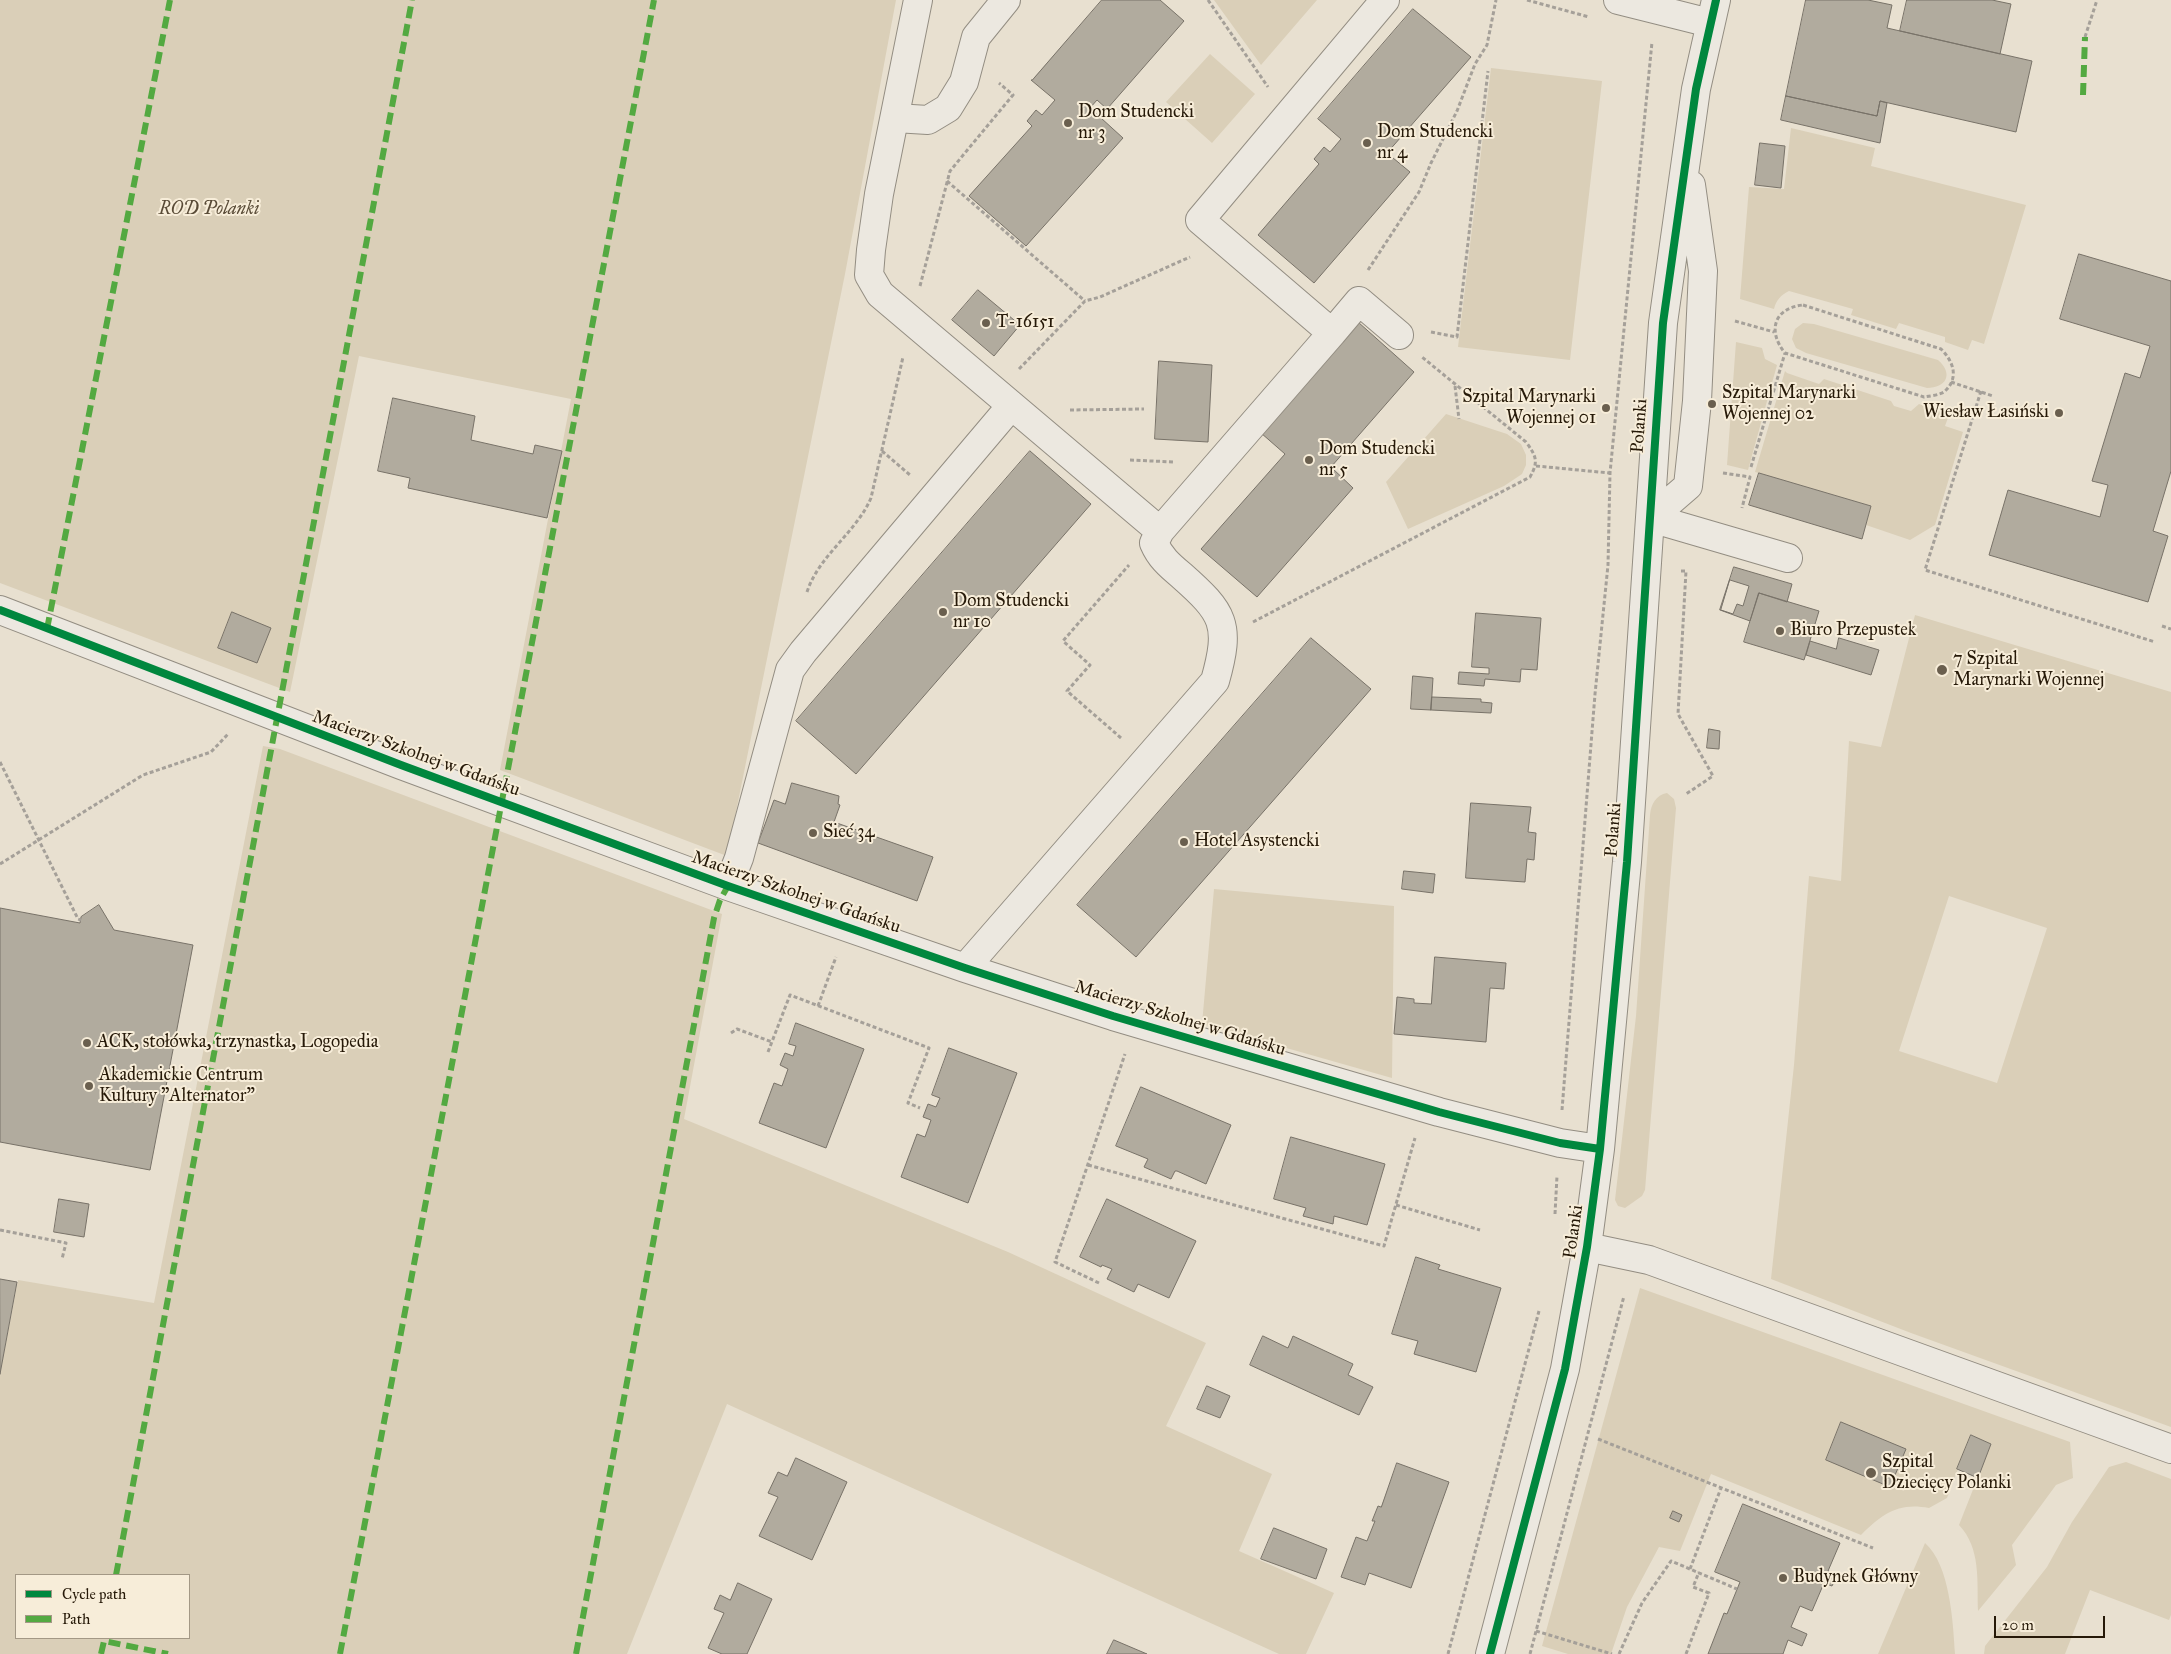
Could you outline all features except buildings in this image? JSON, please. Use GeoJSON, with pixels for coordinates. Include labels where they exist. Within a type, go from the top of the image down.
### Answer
{"type":"FeatureCollection","features":[{"type":"Feature","properties":{"kind":"street"},"geometry":{"type":"LineString","coordinates":[[918,0],[879,194],[869,275],[880,294],[1008,403],[1157,537],[1159,555],[1209,599],[1219,617],[1224,637],[1222,657],[1215,681],[965,968]]}},
{"type":"Feature","properties":{"kind":"street"},"geometry":{"type":"LineString","coordinates":[[895,118],[928,120],[948,108],[964,82],[976,37],[1006,0]]}},
{"type":"Feature","properties":{"kind":"street"},"geometry":{"type":"LineString","coordinates":[[1332,333],[1200,220],[1385,0]]}},
{"type":"Feature","properties":{"kind":"street"},"geometry":{"type":"LineString","coordinates":[[1618,0],[1713,12]]}},
{"type":"Feature","properties":{"kind":"street","name":"Polanki"},"geometry":{"type":"LineString","coordinates":[[1490,1654],[1565,1369],[1587,1247],[1600,1149],[1627,862],[1663,323],[1696,88],[1713,12]]}},
{"type":"Feature","properties":{"kind":"street"},"geometry":{"type":"LineString","coordinates":[[1651,518],[1688,486],[1697,400],[1703,272],[1686,152]]}},
{"type":"Feature","properties":{"kind":"street"},"geometry":{"type":"LineString","coordinates":[[1157,537],[1359,301],[1399,335]]}},
{"type":"Feature","properties":{"kind":"street"},"geometry":{"type":"LineString","coordinates":[[728,886],[739,858],[790,670],[1008,403]]}},
{"type":"Feature","properties":{"kind":"street"},"geometry":{"type":"LineString","coordinates":[[1651,518],[1788,558]]}},
{"type":"Feature","properties":{"kind":"street","name":"Macierzy Szkolnej w Gdańsku"},"geometry":{"type":"LineString","coordinates":[[0,610],[244,706],[728,886],[965,968],[1132,1022],[1439,1112],[1560,1143],[1600,1149]]}},
{"type":"Feature","properties":{"kind":"street"},"geometry":{"type":"LineString","coordinates":[[1587,1247],[1649,1260],[2171,1449]]}},
{"type":"Feature","properties":{"kind":"path"},"geometry":{"type":"LineString","coordinates":[[1208,0],[1288,116]]}},
{"type":"Feature","properties":{"kind":"path"},"geometry":{"type":"LineString","coordinates":[[1364,276],[1420,192],[1431,163],[1457,111],[1475,64],[1487,46],[1496,0]]}},
{"type":"Feature","properties":{"kind":"path"},"geometry":{"type":"LineString","coordinates":[[2085,37],[2097,0]]}},
{"type":"Feature","properties":{"kind":"path"},"geometry":{"type":"LineString","coordinates":[[1555,1216],[1595,694],[1608,565],[1610,473],[1652,40]]}},
{"type":"Feature","properties":{"kind":"path"},"geometry":{"type":"LineString","coordinates":[[1428,331],[1457,337],[1488,71]]}},
{"type":"Feature","properties":{"kind":"path"},"geometry":{"type":"LineString","coordinates":[[805,600],[810,583],[817,571],[865,513],[871,498],[911,321],[950,171],[1013,95]]}},
{"type":"Feature","properties":{"kind":"path"},"geometry":{"type":"LineString","coordinates":[[947,181],[1085,301]]}},
{"type":"Feature","properties":{"kind":"path"},"geometry":{"type":"LineString","coordinates":[[1008,403],[1064,320],[1085,301],[1100,297],[1225,241]]}},
{"type":"Feature","properties":{"kind":"path"},"geometry":{"type":"LineString","coordinates":[[1803,305],[1941,349],[1950,357],[1954,369],[1951,382],[1943,393],[1924,397],[1785,354],[1778,345],[1775,332],[1780,314],[1791,306],[1803,305]]}},
{"type":"Feature","properties":{"kind":"path"},"geometry":{"type":"LineString","coordinates":[[1732,320],[1775,332]]}},
{"type":"Feature","properties":{"kind":"path"},"geometry":{"type":"LineString","coordinates":[[1224,637],[1530,477],[1536,466],[1535,454],[1526,442],[1428,364],[1399,335]]}},
{"type":"Feature","properties":{"kind":"path"},"geometry":{"type":"LineString","coordinates":[[1751,466],[1785,354]]}},
{"type":"Feature","properties":{"kind":"path"},"geometry":{"type":"LineString","coordinates":[[1951,382],[1993,396]]}},
{"type":"Feature","properties":{"kind":"path"},"geometry":{"type":"LineString","coordinates":[[1455,385],[1459,419]]}},
{"type":"Feature","properties":{"kind":"path"},"geometry":{"type":"LineString","coordinates":[[1980,392],[1925,570],[2155,642]]}},
{"type":"Feature","properties":{"kind":"path"},"geometry":{"type":"LineString","coordinates":[[1008,403],[1144,409]]}},
{"type":"Feature","properties":{"kind":"path"},"geometry":{"type":"LineString","coordinates":[[1129,460],[1185,463],[1205,479]]}},
{"type":"Feature","properties":{"kind":"path"},"geometry":{"type":"LineString","coordinates":[[1536,466],[1610,473]]}},
{"type":"Feature","properties":{"kind":"path"},"geometry":{"type":"LineString","coordinates":[[1726,474],[1750,477],[1742,508]]}},
{"type":"Feature","properties":{"kind":"path"},"geometry":{"type":"LineString","coordinates":[[1123,740],[1067,691],[1090,665],[1063,641],[1141,551],[1157,537]]}},
{"type":"Feature","properties":{"kind":"path"},"geometry":{"type":"LineString","coordinates":[[1686,571],[1678,714],[1713,776],[1686,794]]}},
{"type":"Feature","properties":{"kind":"path"},"geometry":{"type":"LineString","coordinates":[[2162,626],[2171,629]]}},
{"type":"Feature","properties":{"kind":"path"},"geometry":{"type":"LineString","coordinates":[[0,864],[143,775],[211,752],[225,739],[244,706]]}},
{"type":"Feature","properties":{"kind":"path"},"geometry":{"type":"LineString","coordinates":[[0,762],[78,919],[81,920]]}},
{"type":"Feature","properties":{"kind":"path"},"geometry":{"type":"LineString","coordinates":[[818,1006],[837,953]]}},
{"type":"Feature","properties":{"kind":"path"},"geometry":{"type":"LineString","coordinates":[[768,1052],[790,995],[929,1048],[908,1103],[920,1108]]}},
{"type":"Feature","properties":{"kind":"path"},"geometry":{"type":"LineString","coordinates":[[731,1033],[736,1029],[772,1042]]}},
{"type":"Feature","properties":{"kind":"path"},"geometry":{"type":"LineString","coordinates":[[1099,1284],[1055,1262],[1126,1052]]}},
{"type":"Feature","properties":{"kind":"path"},"geometry":{"type":"LineString","coordinates":[[1088,1165],[1384,1246],[1416,1137]]}},
{"type":"Feature","properties":{"kind":"path"},"geometry":{"type":"LineString","coordinates":[[1396,1205],[1480,1230]]}},
{"type":"Feature","properties":{"kind":"path"},"geometry":{"type":"LineString","coordinates":[[0,1230],[66,1243],[62,1259]]}},
{"type":"Feature","properties":{"kind":"path"},"geometry":{"type":"LineString","coordinates":[[1530,1654],[1624,1296]]}},
{"type":"Feature","properties":{"kind":"path"},"geometry":{"type":"LineString","coordinates":[[1448,1654],[1540,1308]]}},
{"type":"Feature","properties":{"kind":"path"},"geometry":{"type":"LineString","coordinates":[[1598,1439],[1873,1548]]}},
{"type":"Feature","properties":{"kind":"path"},"geometry":{"type":"LineString","coordinates":[[1690,1569],[1721,1488]]}},
{"type":"Feature","properties":{"kind":"path"},"geometry":{"type":"LineString","coordinates":[[1620,1654],[1642,1603],[1671,1561],[1737,1588]]}},
{"type":"Feature","properties":{"kind":"path"},"geometry":{"type":"LineString","coordinates":[[1686,1654],[1709,1593],[1693,1587],[1699,1572]]}},
{"type":"Feature","properties":{"kind":"path"},"geometry":{"type":"LineString","coordinates":[[1536,1631],[1612,1654]]}},
{"type":"Feature","properties":{"kind":"green space","name":"ROD Polanki"},"geometry":{"type":"Polygon","coordinates":[[[0,0],[896,0],[845,274],[727,856],[500,770],[571,399],[359,356],[290,692],[0,583],[0,0]]]}},
{"type":"Feature","properties":{"kind":"green space"},"geometry":{"type":"Polygon","coordinates":[[[1214,0],[1317,0],[1261,65],[1214,0]]]}},
{"type":"Feature","properties":{"kind":"green space"},"geometry":{"type":"Polygon","coordinates":[[[1210,54],[1255,94],[1212,143],[1166,102],[1210,54]]]}},
{"type":"Feature","properties":{"kind":"green space"},"geometry":{"type":"Polygon","coordinates":[[[1491,68],[1602,81],[1570,360],[1458,347],[1491,68]]]}},
{"type":"Feature","properties":{"kind":"green space"},"geometry":{"type":"Polygon","coordinates":[[[1791,128],[1875,148],[1871,166],[2026,205],[1984,344],[1972,340],[1968,350],[1945,342],[1945,337],[1899,323],[1896,329],[1851,315],[1853,309],[1789,291],[1779,298],[1774,309],[1740,299],[1749,187],[1784,189],[1791,128]]]}},
{"type":"Feature","properties":{"kind":"green space"},"geometry":{"type":"Polygon","coordinates":[[[1803,323],[1814,324],[1938,360],[1946,370],[1946,379],[1939,386],[1927,388],[1806,353],[1796,348],[1792,339],[1795,329],[1803,323]]]}},
{"type":"Feature","properties":{"kind":"green space"},"geometry":{"type":"Polygon","coordinates":[[[1736,342],[1762,348],[1765,359],[1777,365],[1748,470],[1727,465],[1736,342]]]}},
{"type":"Feature","properties":{"kind":"green space"},"geometry":{"type":"Polygon","coordinates":[[[1785,371],[1819,384],[1824,379],[1891,401],[1894,406],[1911,411],[1919,404],[1949,415],[1945,426],[1963,432],[1935,525],[1910,540],[1866,525],[1871,506],[1755,472],[1785,371]]]}},
{"type":"Feature","properties":{"kind":"green space"},"geometry":{"type":"Polygon","coordinates":[[[1446,414],[1507,434],[1521,444],[1526,455],[1526,465],[1522,474],[1504,486],[1408,529],[1386,482],[1446,414]]]}},
{"type":"Feature","properties":{"kind":"green space"},"geometry":{"type":"Polygon","coordinates":[[[1915,615],[2171,692],[2171,1427],[1911,1333],[1771,1279],[1794,1065],[1809,876],[1841,881],[1849,741],[1881,747],[1915,615]],[[1949,896],[1899,1051],[1997,1083],[2047,928],[1949,896]]]}},
{"type":"Feature","properties":{"kind":"green space"},"geometry":{"type":"Polygon","coordinates":[[[263,746],[280,749],[722,914],[684,1119],[1008,1252],[1206,1343],[1166,1426],[1272,1474],[1239,1551],[1334,1593],[1306,1654],[1279,1654],[727,1404],[627,1654],[0,1654],[0,1374],[18,1280],[154,1303],[263,746]]]}},
{"type":"Feature","properties":{"kind":"green space"},"geometry":{"type":"Polygon","coordinates":[[[1667,793],[1674,799],[1676,808],[1645,1190],[1642,1196],[1625,1208],[1618,1206],[1615,1200],[1636,1016],[1650,815],[1655,801],[1667,793]]]}},
{"type":"Feature","properties":{"kind":"green space"},"geometry":{"type":"Polygon","coordinates":[[[1214,889],[1394,906],[1392,1078],[1202,1024],[1214,889]]]}},
{"type":"Feature","properties":{"kind":"green space"},"geometry":{"type":"Polygon","coordinates":[[[1640,1288],[2070,1442],[2073,1478],[2056,1485],[2012,1545],[2016,1565],[1978,1611],[1974,1554],[1966,1534],[1959,1525],[1991,1444],[1971,1435],[1947,1498],[1929,1508],[1908,1507],[1891,1511],[1876,1521],[1861,1535],[1711,1474],[1680,1551],[1659,1547],[1627,1607],[1611,1654],[1568,1654],[1542,1646],[1640,1288]]]}},
{"type":"Feature","properties":{"kind":"green space"},"geometry":{"type":"Polygon","coordinates":[[[2126,1462],[2171,1479],[2171,1615],[2169,1620],[2090,1590],[2065,1654],[1984,1654],[1985,1646],[2047,1567],[2072,1522],[2109,1467],[2126,1462]]]}},
{"type":"Feature","properties":{"kind":"green space"},"geometry":{"type":"Polygon","coordinates":[[[1925,1543],[1940,1565],[1945,1579],[1949,1594],[1955,1654],[1878,1654],[1925,1543]]]}},
{"type":"Feature","properties":{"kind":"marked path"},"geometry":{"type":"LineString","coordinates":[[47,629],[170,0]]}},
{"type":"Feature","properties":{"kind":"marked path"},"geometry":{"type":"LineString","coordinates":[[116,1574],[412,0]]}},
{"type":"Feature","properties":{"kind":"marked path"},"geometry":{"type":"LineString","coordinates":[[340,1654],[654,0]]}},
{"type":"Feature","properties":{"kind":"marked path"},"geometry":{"type":"LineString","coordinates":[[2083,95],[2085,37]]}},
{"type":"Feature","properties":{"kind":"marked path"},"geometry":{"type":"LineString","coordinates":[[576,1654],[714,918],[720,900],[728,886]]}},
{"type":"Feature","properties":{"kind":"marked path"},"geometry":{"type":"LineString","coordinates":[[101,1654],[104,1641],[168,1654]]}},
{"type":"Feature","properties":{"kind":"cycle path"},"geometry":{"type":"LineString","coordinates":[[1490,1654],[1565,1369],[1587,1247],[1600,1149],[1627,862],[1663,323],[1696,89],[1716,0]]}},
{"type":"Feature","properties":{"kind":"cycle path"},"geometry":{"type":"LineString","coordinates":[[0,610],[401,765],[728,886],[965,968],[1113,1016],[1439,1112],[1560,1143],[1600,1149]]}},
{"type":"Feature","properties":{"kind":"place","name":"Dom Studencki nr 3"},"geometry":{"type":"Point","coordinates":[1068,123]}},
{"type":"Feature","properties":{"kind":"place","name":"Dom Studencki nr 4"},"geometry":{"type":"Point","coordinates":[1367,143]}},
{"type":"Feature","properties":{"kind":"place","name":"T-16151"},"geometry":{"type":"Point","coordinates":[986,323]}},
{"type":"Feature","properties":{"kind":"place","name":"Szpital Marynarki Wojennej 02"},"geometry":{"type":"Point","coordinates":[1712,404]}},
{"type":"Feature","properties":{"kind":"place","name":"Szpital Marynarki Wojennej 01"},"geometry":{"type":"Point","coordinates":[1606,408]}},
{"type":"Feature","properties":{"kind":"place","name":"Wiesław Łasiński"},"geometry":{"type":"Point","coordinates":[2059,413]}},
{"type":"Feature","properties":{"kind":"place","name":"Dom Studencki nr 5"},"geometry":{"type":"Point","coordinates":[1309,460]}},
{"type":"Feature","properties":{"kind":"place","name":"Dom Studencki nr 10"},"geometry":{"type":"Point","coordinates":[943,612]}},
{"type":"Feature","properties":{"kind":"place","name":"Biuro Przepustek"},"geometry":{"type":"Point","coordinates":[1780,631]}},
{"type":"Feature","properties":{"kind":"place","name":"7 Szpital Marynarki Wojennej"},"geometry":{"type":"Point","coordinates":[1942,670]}},
{"type":"Feature","properties":{"kind":"place","name":"Sieć 34"},"geometry":{"type":"Point","coordinates":[813,833]}},
{"type":"Feature","properties":{"kind":"place","name":"Hotel Asystencki"},"geometry":{"type":"Point","coordinates":[1184,842]}},
{"type":"Feature","properties":{"kind":"place","name":"ACK, stołówka, trzynastka, Logopedia"},"geometry":{"type":"Point","coordinates":[87,1043]}},
{"type":"Feature","properties":{"kind":"place","name":"Akademickie Centrum Kultury \"Alternator\""},"geometry":{"type":"Point","coordinates":[89,1086]}},
{"type":"Feature","properties":{"kind":"place","name":"Szpital Dziecięcy Polanki"},"geometry":{"type":"Point","coordinates":[1871,1473]}},
{"type":"Feature","properties":{"kind":"place","name":"Budynek Główny"},"geometry":{"type":"Point","coordinates":[1783,1578]}}]}
